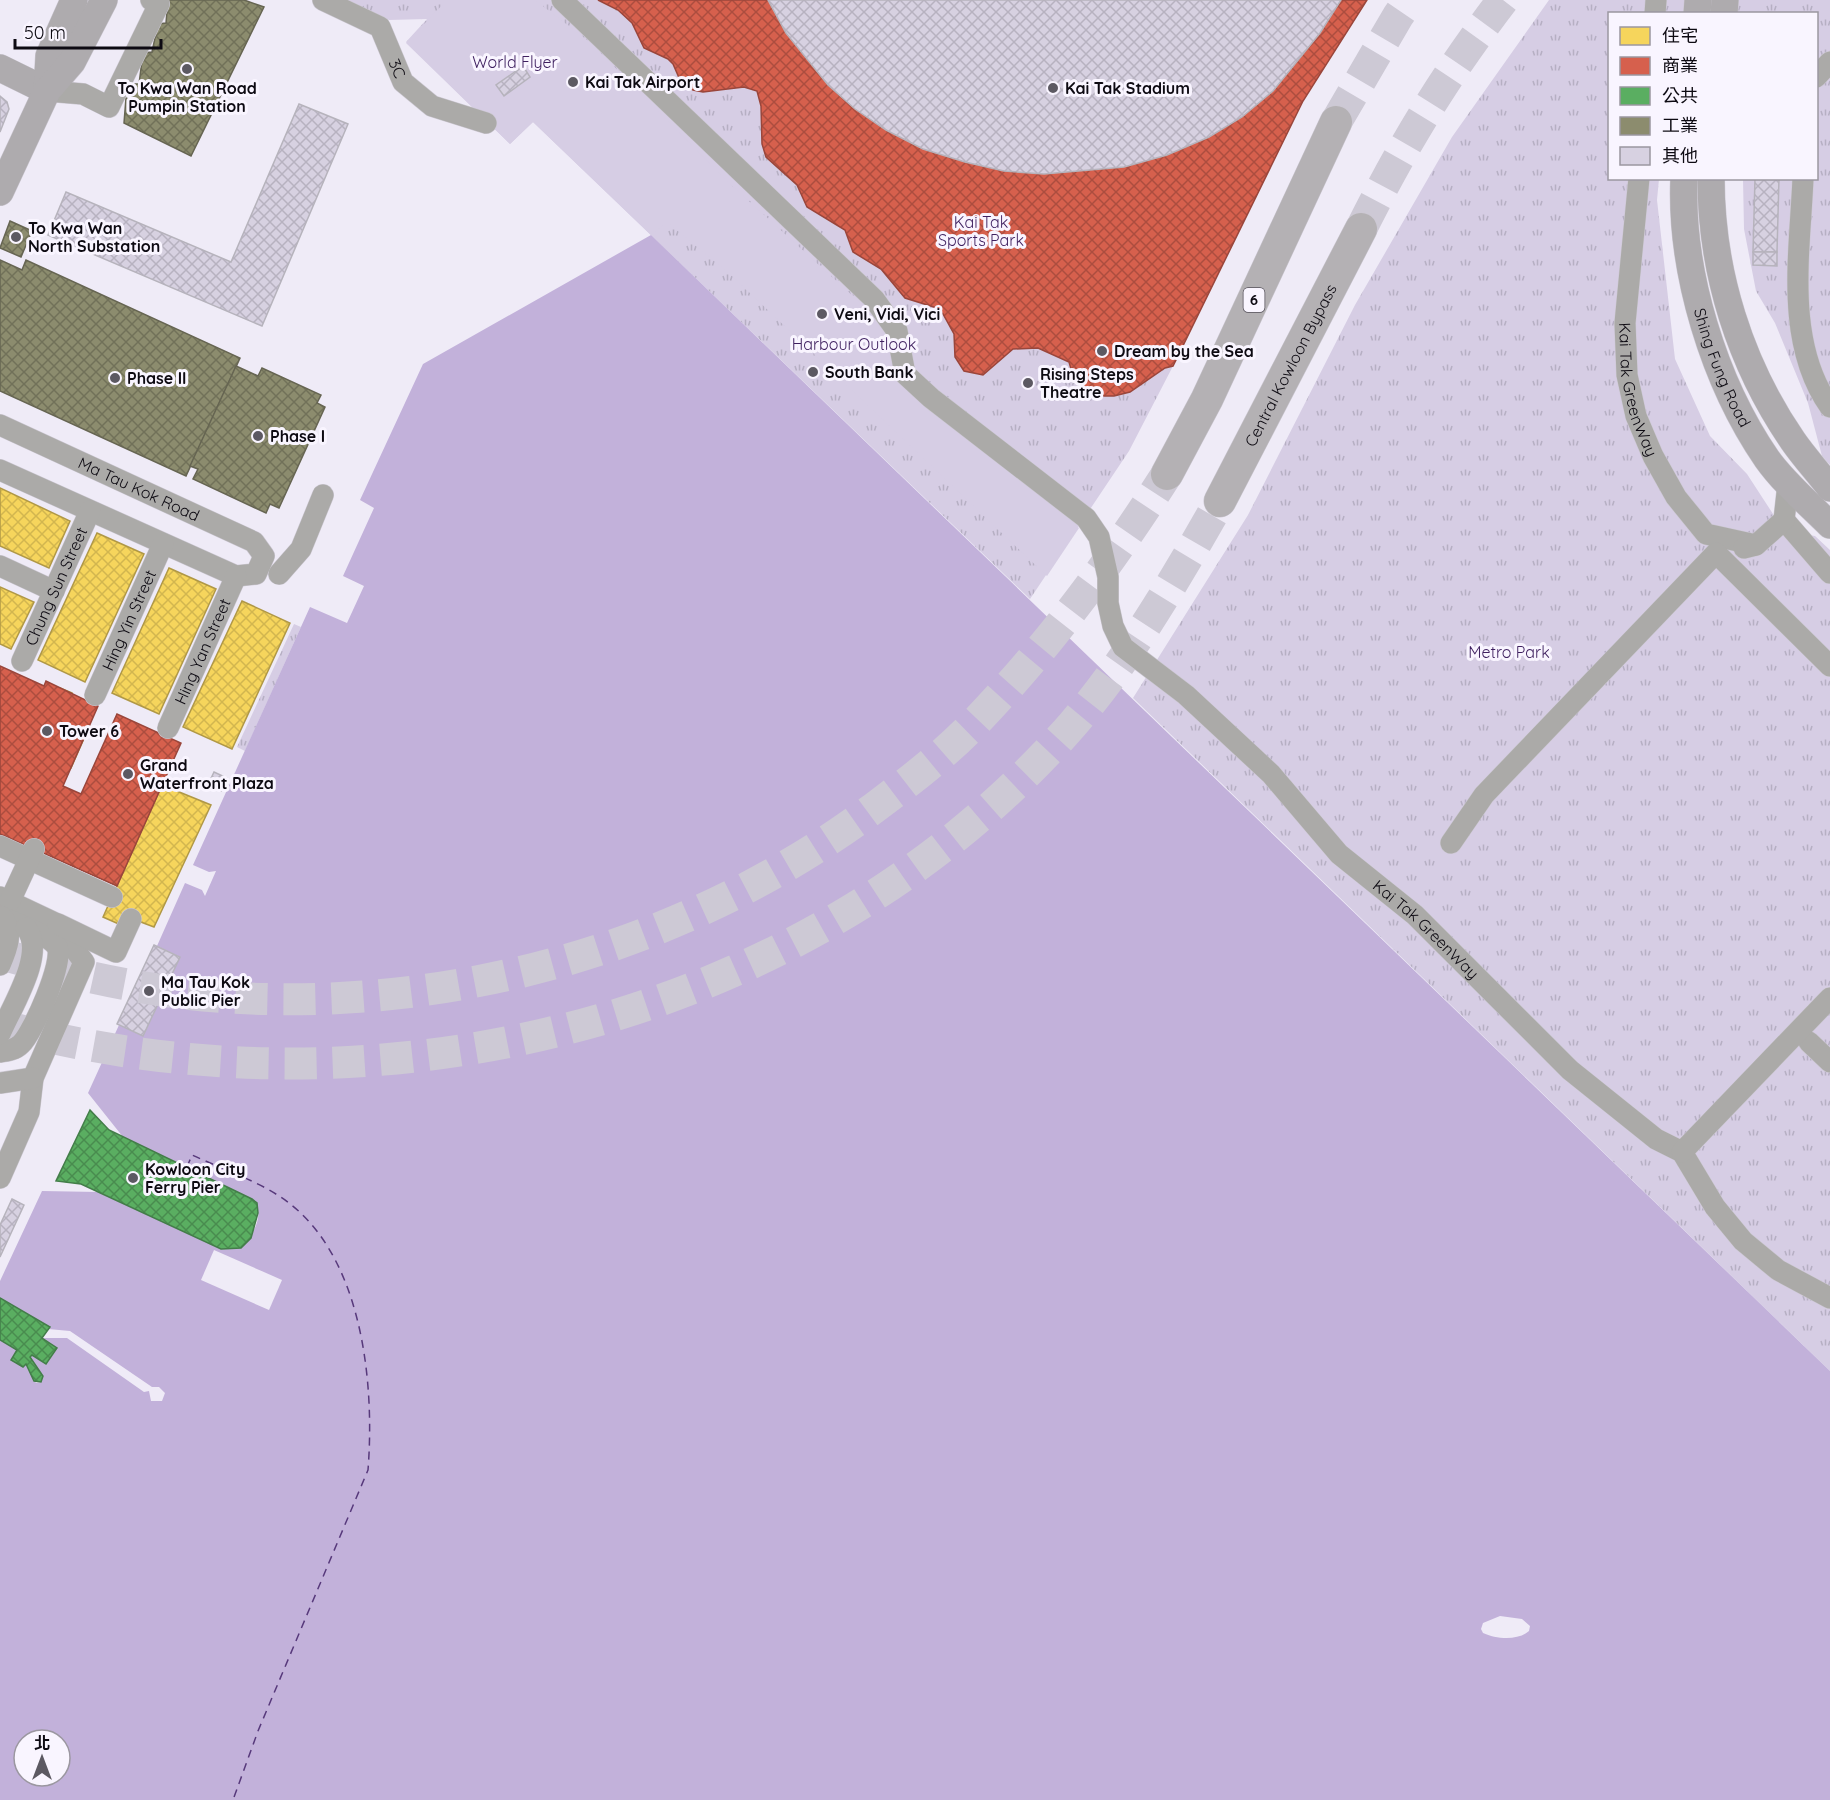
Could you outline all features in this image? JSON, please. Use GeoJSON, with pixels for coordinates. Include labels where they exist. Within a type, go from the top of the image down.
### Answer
{"type":"FeatureCollection","features":[{"type":"Feature","properties":{"kind":"highway","name":"6"},"geometry":{"type":"LineString","coordinates":[[1167,474],[1207,399],[1336,122]]}},
{"type":"Feature","properties":{"kind":"highway","name":"Central Kowloon Bypass"},"geometry":{"type":"LineString","coordinates":[[1220,501],[1361,229]]}},
{"type":"Feature","properties":{"kind":"main road"},"geometry":{"type":"LineString","coordinates":[[47,91],[49,56],[74,0]]}},
{"type":"Feature","properties":{"kind":"main road"},"geometry":{"type":"LineString","coordinates":[[0,192],[47,91],[72,62],[104,0]]}},
{"type":"Feature","properties":{"kind":"main road"},"geometry":{"type":"LineString","coordinates":[[0,68],[47,91]]}},
{"type":"Feature","properties":{"kind":"main road","name":"Shing Fung Road"},"geometry":{"type":"LineString","coordinates":[[1684,180],[1683,209],[1690,263],[1718,363],[1746,425],[1768,460],[1830,525]]}},
{"type":"Feature","properties":{"kind":"main road","name":"Shing Fung Road"},"geometry":{"type":"LineString","coordinates":[[1711,180],[1716,249],[1728,305],[1744,348],[1771,406],[1794,442],[1830,488]]}},
{"type":"Feature","properties":{"kind":"street"},"geometry":{"type":"LineString","coordinates":[[47,91],[83,94],[110,106],[159,4],[151,0]]}},
{"type":"Feature","properties":{"kind":"street","name":"3C"},"geometry":{"type":"LineString","coordinates":[[323,0],[380,27],[403,82],[432,106],[486,123]]}},
{"type":"Feature","properties":{"kind":"street","name":"Kai Tak GreenWay"},"geometry":{"type":"LineString","coordinates":[[562,0],[874,299],[897,331],[905,374],[931,398],[1086,518],[1099,537],[1108,577],[1108,603],[1113,626],[1123,647],[1186,695],[1271,774],[1339,854],[1415,915],[1570,1070],[1656,1138],[1682,1152]]}},
{"type":"Feature","properties":{"kind":"street"},"geometry":{"type":"LineString","coordinates":[[1818,75],[1830,62]]}},
{"type":"Feature","properties":{"kind":"street","name":"Kai Tak GreenWay"},"geometry":{"type":"LineString","coordinates":[[1639,180],[1625,323],[1627,375],[1636,416],[1653,456],[1676,497],[1706,534],[1756,545]]}},
{"type":"Feature","properties":{"kind":"street"},"geometry":{"type":"LineString","coordinates":[[1803,180],[1800,323],[1804,350],[1830,406]]}},
{"type":"Feature","properties":{"kind":"street","name":"Ma Tau Kok Road"},"geometry":{"type":"LineString","coordinates":[[0,425],[254,542],[278,574]]}},
{"type":"Feature","properties":{"kind":"street"},"geometry":{"type":"LineString","coordinates":[[0,470],[236,576],[278,574],[301,549],[323,495]]}},
{"type":"Feature","properties":{"kind":"street"},"geometry":{"type":"LineString","coordinates":[[1450,843],[1484,795],[1716,553],[1756,545],[1784,520],[1788,483]]}},
{"type":"Feature","properties":{"kind":"street","name":"Chung Sun Street"},"geometry":{"type":"LineString","coordinates":[[22,661],[90,511]]}},
{"type":"Feature","properties":{"kind":"street"},"geometry":{"type":"LineString","coordinates":[[1784,520],[1830,573]]}},
{"type":"Feature","properties":{"kind":"street","name":"Hing Yin Street"},"geometry":{"type":"LineString","coordinates":[[95,695],[163,544]]}},
{"type":"Feature","properties":{"kind":"street"},"geometry":{"type":"LineString","coordinates":[[1716,553],[1830,666]]}},
{"type":"Feature","properties":{"kind":"street"},"geometry":{"type":"LineString","coordinates":[[0,566],[54,591]]}},
{"type":"Feature","properties":{"kind":"street","name":"Hing Yan Street"},"geometry":{"type":"LineString","coordinates":[[168,728],[236,576]]}},
{"type":"Feature","properties":{"kind":"street"},"geometry":{"type":"LineString","coordinates":[[0,846],[32,854],[112,897]]}},
{"type":"Feature","properties":{"kind":"street"},"geometry":{"type":"LineString","coordinates":[[0,965],[7,947],[9,932],[3,908],[32,854]]}},
{"type":"Feature","properties":{"kind":"street"},"geometry":{"type":"LineString","coordinates":[[3,908],[55,922],[116,952],[131,919]]}},
{"type":"Feature","properties":{"kind":"street"},"geometry":{"type":"LineString","coordinates":[[0,1052],[11,1051],[24,1041],[59,963],[57,947],[52,942],[26,928],[3,908]]}},
{"type":"Feature","properties":{"kind":"street"},"geometry":{"type":"LineString","coordinates":[[0,1178],[28,1112],[33,1078],[84,962],[55,922]]}},
{"type":"Feature","properties":{"kind":"street"},"geometry":{"type":"LineString","coordinates":[[0,1034],[34,956],[33,940],[26,928]]}},
{"type":"Feature","properties":{"kind":"street"},"geometry":{"type":"LineString","coordinates":[[1830,998],[1682,1152],[1715,1207],[1743,1241],[1778,1270],[1830,1298]]}},
{"type":"Feature","properties":{"kind":"street"},"geometry":{"type":"LineString","coordinates":[[1809,1042],[1830,1062]]}},
{"type":"Feature","properties":{"kind":"street"},"geometry":{"type":"LineString","coordinates":[[0,1083],[33,1078]]}},
{"type":"Feature","properties":{"kind":"green space","name":"Kai Tak Sports Park"},"geometry":{"type":"Polygon","coordinates":[[[346,0],[1367,0],[1303,101],[1129,451],[1030,599],[533,122],[510,144],[406,42],[427,19],[389,20],[346,0]]]}},
{"type":"Feature","properties":{"kind":"green space"},"geometry":{"type":"Polygon","coordinates":[[[447,0],[535,0],[591,43],[729,183],[889,329],[892,374],[1079,528],[1047,576],[731,275],[667,222],[651,235],[533,122],[510,144],[406,43],[447,0]]]}},
{"type":"Feature","properties":{"kind":"green space","name":"Metro Park"},"geometry":{"type":"Polygon","coordinates":[[[1549,0],[1830,0],[1830,465],[1822,456],[1808,403],[1775,323],[1756,291],[1744,229],[1743,180],[1818,180],[1818,12],[1608,12],[1608,180],[1659,180],[1657,200],[1675,359],[1710,436],[1747,474],[1788,537],[1796,533],[1815,536],[1830,550],[1830,1371],[1133,698],[1248,515],[1355,305],[1452,137],[1549,0]]]}},
{"type":"Feature","properties":{"kind":"green space"},"geometry":{"type":"Polygon","coordinates":[[[294,624],[301,627],[245,751],[237,747],[294,624]]]}},
{"type":"Feature","properties":{"kind":"shaded area"},"geometry":{"type":"Polygon","coordinates":[[[651,235],[1830,1371],[1830,1800],[0,1800],[0,1340],[17,1350],[11,1360],[23,1367],[26,1364],[36,1383],[41,1382],[43,1376],[30,1357],[32,1355],[46,1364],[57,1348],[42,1338],[67,1338],[144,1392],[149,1391],[151,1401],[162,1401],[165,1393],[159,1387],[152,1387],[70,1331],[48,1329],[49,1327],[0,1298],[0,1281],[42,1191],[98,1192],[221,1249],[241,1248],[256,1225],[258,1211],[252,1199],[123,1137],[88,1093],[119,1025],[143,1036],[180,957],[157,946],[185,883],[202,890],[205,896],[216,871],[209,872],[193,865],[310,607],[347,623],[364,586],[343,576],[374,508],[360,500],[423,364],[651,235]],[[1500,1616],[1483,1623],[1481,1629],[1483,1633],[1494,1637],[1519,1636],[1529,1631],[1530,1626],[1522,1619],[1500,1616]]]}},
{"type":"Feature","properties":{"kind":"pier"},"geometry":{"type":"Polygon","coordinates":[[[214,1250],[282,1280],[269,1310],[201,1280],[214,1250]]]}},
{"type":"Feature","properties":{"kind":"building: 住宅"},"geometry":{"type":"Polygon","coordinates":[[[0,488],[70,521],[49,568],[0,546],[0,488]]]}},
{"type":"Feature","properties":{"kind":"building: 住宅"},"geometry":{"type":"Polygon","coordinates":[[[97,533],[144,554],[85,682],[38,660],[97,533]]]}},
{"type":"Feature","properties":{"kind":"building: 住宅"},"geometry":{"type":"Polygon","coordinates":[[[169,568],[216,589],[159,714],[112,693],[169,568]]]}},
{"type":"Feature","properties":{"kind":"building: 住宅"},"geometry":{"type":"Polygon","coordinates":[[[0,587],[34,602],[11,649],[0,644],[0,587]]]}},
{"type":"Feature","properties":{"kind":"building: 住宅"},"geometry":{"type":"Polygon","coordinates":[[[242,601],[290,623],[232,749],[183,727],[242,601]]]}},
{"type":"Feature","properties":{"kind":"building: 住宅","name":"Tower 6"},"geometry":{"type":"Polygon","coordinates":[[[44,687],[55,691],[51,701],[54,702],[60,688],[72,693],[64,715],[60,714],[57,720],[65,723],[68,717],[89,727],[71,768],[49,758],[52,752],[45,748],[42,754],[46,756],[35,778],[23,773],[29,758],[27,757],[23,766],[11,761],[20,740],[8,738],[10,735],[7,733],[12,720],[32,729],[34,723],[15,715],[20,702],[23,703],[25,700],[33,703],[32,706],[35,708],[44,687]]]}},
{"type":"Feature","properties":{"kind":"building: 住宅"},"geometry":{"type":"Polygon","coordinates":[[[162,785],[211,805],[154,927],[125,916],[121,925],[103,917],[162,785]]]}},
{"type":"Feature","properties":{"kind":"building: 商業"},"geometry":{"type":"Polygon","coordinates":[[[598,0],[1367,0],[1303,101],[1173,366],[1165,368],[1130,392],[1114,396],[1096,396],[1073,376],[1069,362],[1038,348],[1013,349],[983,375],[964,371],[955,357],[954,334],[943,314],[937,308],[905,298],[881,269],[853,252],[845,230],[807,207],[797,185],[766,157],[762,144],[761,106],[757,91],[744,87],[703,92],[693,90],[680,80],[673,64],[668,59],[644,48],[632,23],[618,10],[598,0]]]}},
{"type":"Feature","properties":{"kind":"building: 商業","name":"Grand Waterfront Plaza"},"geometry":{"type":"Polygon","coordinates":[[[0,666],[44,686],[46,681],[98,706],[63,786],[81,794],[117,714],[181,743],[117,886],[0,834],[0,666]]]}},
{"type":"Feature","properties":{"kind":"building: 公共","name":"Kowloon City Ferry Pier"},"geometry":{"type":"Polygon","coordinates":[[[90,1110],[109,1130],[252,1199],[257,1203],[258,1213],[251,1238],[241,1248],[221,1249],[81,1184],[56,1181],[90,1110]]]}},
{"type":"Feature","properties":{"kind":"building: 公共"},"geometry":{"type":"Polygon","coordinates":[[[0,1298],[50,1327],[42,1338],[57,1348],[46,1364],[32,1355],[30,1357],[43,1376],[41,1382],[34,1381],[26,1364],[23,1367],[11,1360],[17,1350],[0,1340],[0,1298]]]}},
{"type":"Feature","properties":{"kind":"building: 工業","name":"To Kwa Wan Road Pumpin Station"},"geometry":{"type":"Polygon","coordinates":[[[168,0],[244,0],[264,7],[191,156],[124,123],[126,98],[131,100],[133,84],[139,84],[143,53],[152,52],[158,24],[166,23],[168,0]]]}},
{"type":"Feature","properties":{"kind":"building: 工業","name":"To Kwa Wan North Substation"},"geometry":{"type":"Polygon","coordinates":[[[10,221],[32,231],[21,257],[0,248],[10,221]]]}},
{"type":"Feature","properties":{"kind":"building: 工業","name":"Phase II"},"geometry":{"type":"Polygon","coordinates":[[[0,260],[22,270],[26,260],[240,358],[186,476],[0,391],[0,260]]]}},
{"type":"Feature","properties":{"kind":"building: 工業","name":"Phase I"},"geometry":{"type":"Polygon","coordinates":[[[236,366],[258,376],[262,368],[321,395],[317,403],[325,407],[279,508],[270,504],[266,513],[193,479],[198,469],[190,466],[236,366]]]}},
{"type":"Feature","properties":{"kind":"building: 其他","name":"Kai Tak Stadium"},"geometry":{"type":"Polygon","coordinates":[[[768,0],[1341,0],[1320,33],[1273,91],[1242,117],[1209,137],[1167,155],[1124,167],[1044,174],[1004,171],[965,162],[923,149],[886,130],[855,109],[828,85],[786,33],[768,0]]]}},
{"type":"Feature","properties":{"kind":"building: 其他"},"geometry":{"type":"Polygon","coordinates":[[[523,66],[530,77],[504,96],[496,85],[523,66]]]}},
{"type":"Feature","properties":{"kind":"building: 其他"},"geometry":{"type":"Polygon","coordinates":[[[0,96],[7,102],[9,109],[0,132],[0,96]]]}},
{"type":"Feature","properties":{"kind":"building: 其他"},"geometry":{"type":"Polygon","coordinates":[[[299,104],[348,124],[262,326],[48,235],[66,192],[231,262],[299,104]]]}},
{"type":"Feature","properties":{"kind":"building: 其他"},"geometry":{"type":"Polygon","coordinates":[[[1755,180],[1779,180],[1777,252],[1753,252],[1755,180]]]}},
{"type":"Feature","properties":{"kind":"building: 其他"},"geometry":{"type":"Polygon","coordinates":[[[1753,252],[1777,252],[1777,266],[1753,265],[1753,252]]]}},
{"type":"Feature","properties":{"kind":"building: 其他"},"geometry":{"type":"Polygon","coordinates":[[[214,772],[227,778],[221,791],[208,785],[214,772]]]}},
{"type":"Feature","properties":{"kind":"building: 其他","name":"Ma Tau Kok Public Pier"},"geometry":{"type":"Polygon","coordinates":[[[154,945],[180,957],[143,1036],[117,1024],[154,945]]]}},
{"type":"Feature","properties":{"kind":"building: 其他"},"geometry":{"type":"Polygon","coordinates":[[[12,1199],[24,1205],[0,1257],[0,1225],[12,1199]]]}},
{"type":"Feature","properties":{"kind":"ferry route"},"geometry":{"type":"LineString","coordinates":[[187,1167],[192,1155],[236,1174],[279,1196],[307,1219],[329,1249],[345,1283],[357,1320],[365,1358],[369,1397],[368,1470],[258,1731],[233,1800]]}},
{"type":"Feature","properties":{"kind":"tunnel"},"geometry":{"type":"LineString","coordinates":[[1336,122],[1409,0]]}},
{"type":"Feature","properties":{"kind":"tunnel"},"geometry":{"type":"LineString","coordinates":[[1361,229],[1426,111],[1503,0]]}},
{"type":"Feature","properties":{"kind":"tunnel"},"geometry":{"type":"LineString","coordinates":[[0,954],[82,975],[166,991],[222,997],[309,999],[395,994],[481,981],[565,960],[647,933],[727,898],[802,856],[874,808],[947,750],[997,700],[1074,607],[1167,474]]}},
{"type":"Feature","properties":{"kind":"tunnel"},"geometry":{"type":"LineString","coordinates":[[0,1025],[144,1054],[290,1063],[436,1054],[580,1025],[718,978],[848,912],[967,827],[1073,724],[1094,698],[1152,616],[1220,501]]}},
{"type":"Feature","properties":{"kind":"place","name":"To Kwa Wan Road Pumpin Station"},"geometry":{"type":"Point","coordinates":[187,69]}},
{"type":"Feature","properties":{"kind":"place","name":"Kai Tak Airport"},"geometry":{"type":"Point","coordinates":[573,82]}},
{"type":"Feature","properties":{"kind":"place","name":"Kai Tak Stadium"},"geometry":{"type":"Point","coordinates":[1053,88]}},
{"type":"Feature","properties":{"kind":"place","name":"To Kwa Wan North Substation"},"geometry":{"type":"Point","coordinates":[16,237]}},
{"type":"Feature","properties":{"kind":"place","name":"Veni, Vidi, Vici"},"geometry":{"type":"Point","coordinates":[822,314]}},
{"type":"Feature","properties":{"kind":"place","name":"Dream by the Sea"},"geometry":{"type":"Point","coordinates":[1102,351]}},
{"type":"Feature","properties":{"kind":"place","name":"South Bank"},"geometry":{"type":"Point","coordinates":[813,372]}},
{"type":"Feature","properties":{"kind":"place","name":"Phase II"},"geometry":{"type":"Point","coordinates":[115,378]}},
{"type":"Feature","properties":{"kind":"place","name":"Rising Steps Theatre"},"geometry":{"type":"Point","coordinates":[1028,383]}},
{"type":"Feature","properties":{"kind":"place","name":"Phase I"},"geometry":{"type":"Point","coordinates":[258,436]}},
{"type":"Feature","properties":{"kind":"place","name":"Tower 6"},"geometry":{"type":"Point","coordinates":[47,731]}},
{"type":"Feature","properties":{"kind":"place","name":"Grand Waterfront Plaza"},"geometry":{"type":"Point","coordinates":[128,774]}},
{"type":"Feature","properties":{"kind":"place","name":"Ma Tau Kok Public Pier"},"geometry":{"type":"Point","coordinates":[149,991]}},
{"type":"Feature","properties":{"kind":"place","name":"Kowloon City Ferry Pier"},"geometry":{"type":"Point","coordinates":[133,1178]}},
{"type":"Feature","properties":{"kind":"park label","name":"World Flyer"},"geometry":{"type":"Point","coordinates":[515,62]}},
{"type":"Feature","properties":{"kind":"park label","name":"Harbour Outlook"},"geometry":{"type":"Point","coordinates":[854,344]}}]}
